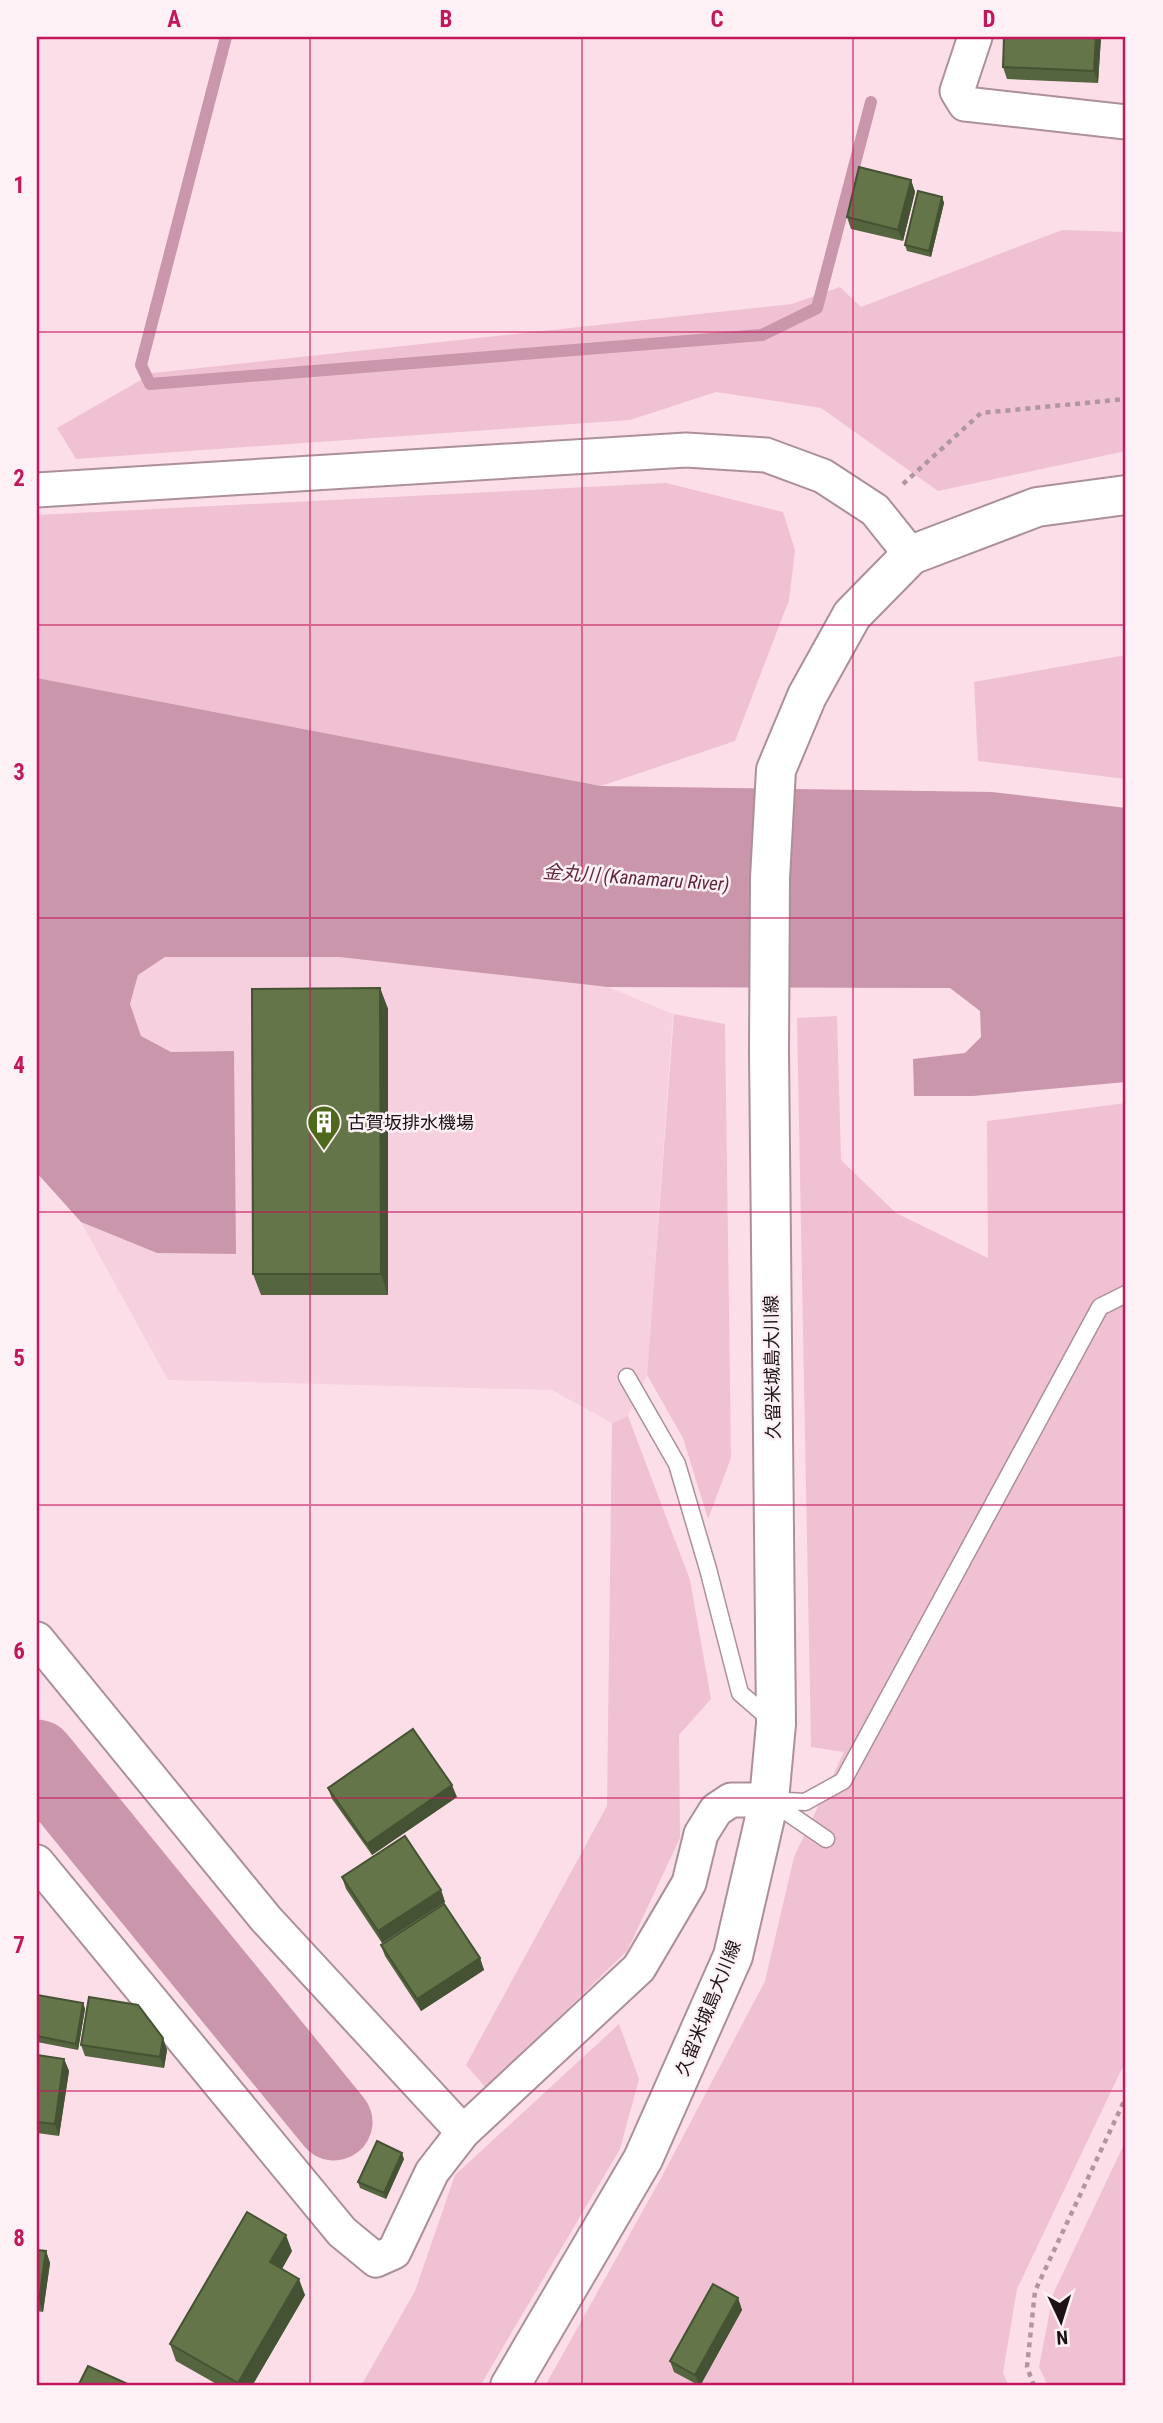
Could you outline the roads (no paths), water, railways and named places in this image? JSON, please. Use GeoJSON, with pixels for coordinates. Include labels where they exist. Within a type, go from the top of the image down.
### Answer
{"type":"FeatureCollection","features":[{"type":"Feature","properties":{"kind":"main road","name":"久留米城島大川線"},"geometry":{"type":"LineString","coordinates":[[510,2386],[643,2159],[733,1956],[769,1800],[776,1724],[769,1051],[770,878],[776,770],[807,696],[852,615],[911,555],[1037,507],[1126,495]]}},
{"type":"Feature","properties":{"kind":"street"},"geometry":{"type":"LineString","coordinates":[[975,37],[957,91],[965,104],[1126,122]]}},
{"type":"Feature","properties":{"kind":"street"},"geometry":{"type":"LineString","coordinates":[[37,490],[687,450],[766,456],[822,476],[875,510],[911,555]]}},
{"type":"Feature","properties":{"kind":"street"},"geometry":{"type":"LineString","coordinates":[[37,1639],[266,1919],[463,2132]]}},
{"type":"Feature","properties":{"kind":"street"},"geometry":{"type":"LineString","coordinates":[[37,1862],[342,2232],[376,2260],[394,2252],[432,2172],[463,2132],[639,1968],[689,1883],[701,1834],[716,1810],[731,1800],[769,1800]]}},
{"type":"Feature","properties":{"kind":"lane"},"geometry":{"type":"LineString","coordinates":[[769,1800],[805,1802],[843,1782],[1100,1307],[1126,1294]]}},
{"type":"Feature","properties":{"kind":"lane"},"geometry":{"type":"LineString","coordinates":[[626,1377],[677,1464],[740,1693],[776,1724]]}},
{"type":"Feature","properties":{"kind":"lane"},"geometry":{"type":"LineString","coordinates":[[769,1800],[826,1839]]}},
{"type":"Feature","properties":{"kind":"water","name":"金丸川 (Kanamaru River)"},"geometry":{"type":"Polygon","coordinates":[[[37,678],[601,786],[992,792],[1126,808],[1126,1082],[973,1096],[914,1096],[913,1059],[965,1053],[981,1037],[980,1011],[950,988],[608,987],[339,957],[165,957],[138,975],[130,1004],[141,1036],[171,1052],[234,1051],[236,1254],[157,1253],[81,1222],[37,1173],[37,678]]]}},
{"type":"Feature","properties":{"kind":"waterway"},"geometry":{"type":"LineString","coordinates":[[226,37],[141,365],[150,384],[762,335],[817,308],[871,102]]}},
{"type":"Feature","properties":{"kind":"waterway"},"geometry":{"type":"LineString","coordinates":[[37,1758],[334,2122]]}},
{"type":"Feature","properties":{"kind":"place","name":"古賀坂排水機場"},"geometry":{"type":"Point","coordinates":[324,1152]}}]}
